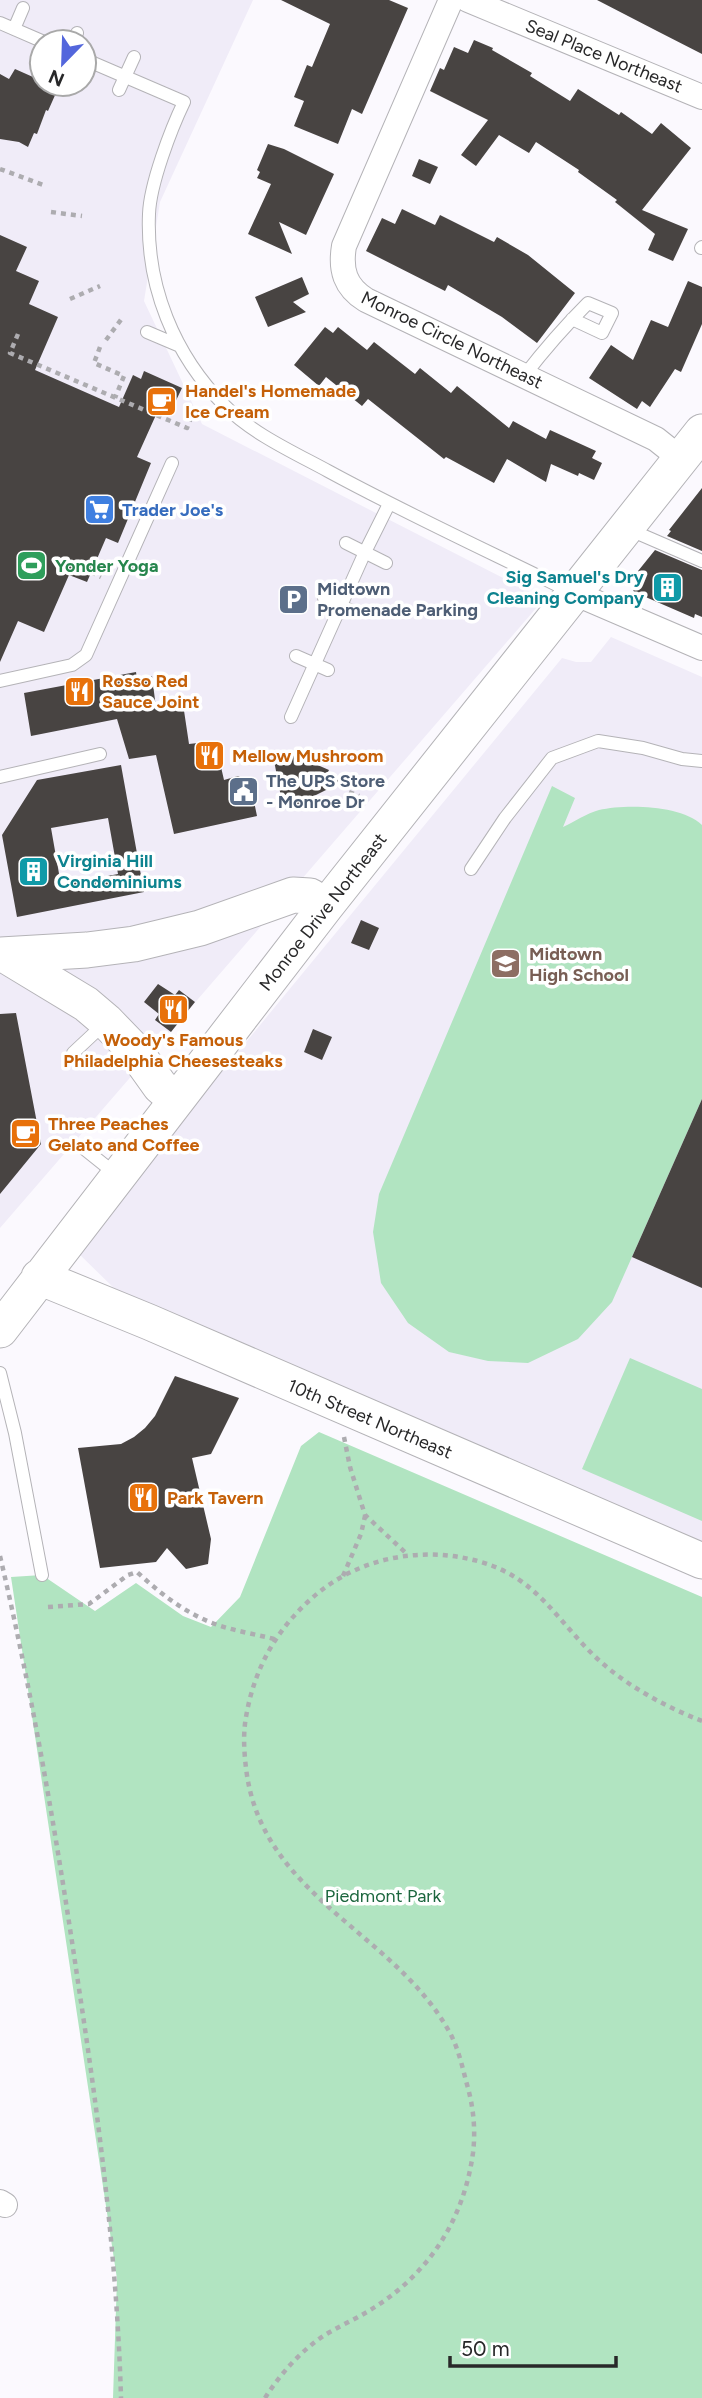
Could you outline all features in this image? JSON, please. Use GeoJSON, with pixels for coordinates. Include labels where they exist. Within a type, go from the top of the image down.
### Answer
{"type":"FeatureCollection","features":[{"type":"Feature","properties":{"kind":"main road","name":"Monroe Drive Northeast"},"geometry":{"type":"LineString","coordinates":[[0,1330],[326,906],[702,432]]}},
{"type":"Feature","properties":{"kind":"main road"},"geometry":{"type":"LineString","coordinates":[[3,955],[134,944],[200,928],[293,895],[310,896],[326,906]]}},
{"type":"Feature","properties":{"kind":"main road"},"geometry":{"type":"LineString","coordinates":[[3,955],[86,1004],[135,1051],[160,1086],[176,1100]]}},
{"type":"Feature","properties":{"kind":"main road","name":"10th Street Northeast"},"geometry":{"type":"LineString","coordinates":[[39,1277],[702,1561]]}},
{"type":"Feature","properties":{"kind":"street","name":"Monroe Circle Northeast"},"geometry":{"type":"LineString","coordinates":[[451,0],[344,246],[341,262],[346,281],[355,293],[366,300],[656,439],[681,458]]}},
{"type":"Feature","properties":{"kind":"street","name":"Seal Place Northeast"},"geometry":{"type":"LineString","coordinates":[[468,0],[702,97]]}},
{"type":"Feature","properties":{"kind":"street"},"geometry":{"type":"LineString","coordinates":[[574,593],[702,648]]}},
{"type":"Feature","properties":{"kind":"lane"},"geometry":{"type":"LineString","coordinates":[[14,29],[23,8]]}},
{"type":"Feature","properties":{"kind":"lane"},"geometry":{"type":"LineString","coordinates":[[0,23],[28,35]]}},
{"type":"Feature","properties":{"kind":"lane"},"geometry":{"type":"LineString","coordinates":[[119,90],[134,57]]}},
{"type":"Feature","properties":{"kind":"lane"},"geometry":{"type":"LineString","coordinates":[[98,65],[184,102],[160,163],[149,212],[151,259],[163,312],[188,362],[226,407],[272,441],[389,504],[574,593]]}},
{"type":"Feature","properties":{"kind":"lane"},"geometry":{"type":"LineString","coordinates":[[524,376],[572,318]]}},
{"type":"Feature","properties":{"kind":"lane"},"geometry":{"type":"LineString","coordinates":[[147,332],[180,346]]}},
{"type":"Feature","properties":{"kind":"lane"},"geometry":{"type":"LineString","coordinates":[[0,681],[72,665],[86,655],[172,463]]}},
{"type":"Feature","properties":{"kind":"lane"},"geometry":{"type":"LineString","coordinates":[[291,717],[322,668],[348,609],[365,552],[389,504]]}},
{"type":"Feature","properties":{"kind":"lane"},"geometry":{"type":"LineString","coordinates":[[625,528],[702,561]]}},
{"type":"Feature","properties":{"kind":"lane"},"geometry":{"type":"LineString","coordinates":[[346,543],[386,563]]}},
{"type":"Feature","properties":{"kind":"lane"},"geometry":{"type":"LineString","coordinates":[[324,598],[348,609]]}},
{"type":"Feature","properties":{"kind":"lane"},"geometry":{"type":"LineString","coordinates":[[296,656],[322,668]]}},
{"type":"Feature","properties":{"kind":"lane"},"geometry":{"type":"LineString","coordinates":[[471,869],[505,818],[552,758],[598,741],[702,761]]}},
{"type":"Feature","properties":{"kind":"lane"},"geometry":{"type":"LineString","coordinates":[[0,777],[100,754]]}},
{"type":"Feature","properties":{"kind":"lane"},"geometry":{"type":"LineString","coordinates":[[73,1053],[106,1021]]}},
{"type":"Feature","properties":{"kind":"lane"},"geometry":{"type":"LineString","coordinates":[[82,1147],[118,1175]]}},
{"type":"Feature","properties":{"kind":"lane"},"geometry":{"type":"LineString","coordinates":[[0,1373],[16,1433],[42,1574]]}},
{"type":"Feature","properties":{"kind":"path"},"geometry":{"type":"LineString","coordinates":[[0,169],[46,186]]}},
{"type":"Feature","properties":{"kind":"path"},"geometry":{"type":"LineString","coordinates":[[51,212],[82,216]]}},
{"type":"Feature","properties":{"kind":"path"},"geometry":{"type":"LineString","coordinates":[[70,299],[100,286]]}},
{"type":"Feature","properties":{"kind":"path"},"geometry":{"type":"LineString","coordinates":[[106,340],[123,317]]}},
{"type":"Feature","properties":{"kind":"path"},"geometry":{"type":"LineString","coordinates":[[18,334],[10,353],[115,398],[187,428],[192,415],[199,410]]}},
{"type":"Feature","properties":{"kind":"path"},"geometry":{"type":"LineString","coordinates":[[100,347],[94,363],[124,376],[115,398]]}},
{"type":"Feature","properties":{"kind":"path"},"geometry":{"type":"LineString","coordinates":[[91,572],[101,577]]}},
{"type":"Feature","properties":{"kind":"path"},"geometry":{"type":"LineString","coordinates":[[349,792],[359,796]]}},
{"type":"Feature","properties":{"kind":"path"},"geometry":{"type":"LineString","coordinates":[[336,1404],[350,1467],[365,1515],[361,1534],[341,1578]]}},
{"type":"Feature","properties":{"kind":"path"},"geometry":{"type":"LineString","coordinates":[[365,1515],[408,1554]]}},
{"type":"Feature","properties":{"kind":"path"},"geometry":{"type":"LineString","coordinates":[[265,2398],[286,2369],[318,2340],[397,2292],[430,2260],[457,2214],[468,2176],[474,2136],[470,2093],[458,2050],[449,2031],[421,1993],[296,1877],[268,1840],[260,1822],[248,1782],[245,1725],[253,1686],[274,1639],[299,1609],[320,1590],[341,1578],[382,1561],[408,1554],[441,1553],[498,1568],[515,1576],[528,1585],[604,1664],[648,1696],[702,1721]]}},
{"type":"Feature","properties":{"kind":"path"},"geometry":{"type":"LineString","coordinates":[[0,1556],[42,1756],[90,2064],[114,2257],[121,2398]]}},
{"type":"Feature","properties":{"kind":"path"},"geometry":{"type":"LineString","coordinates":[[48,1607],[89,1604],[128,1575],[137,1572],[172,1602],[192,1614],[221,1626],[274,1639]]}},
{"type":"Feature","properties":{"kind":"shaded area"},"geometry":{"type":"Polygon","coordinates":[[[0,0],[253,0],[160,202],[144,301],[202,424],[544,599],[0,1228],[0,0]]]}},
{"type":"Feature","properties":{"kind":"shaded area","name":"Midtown High School"},"geometry":{"type":"Polygon","coordinates":[[[611,637],[702,677],[702,1542],[121,1295],[75,1250],[562,658],[591,662],[611,637]]]}},
{"type":"Feature","properties":{"kind":"green space"},"geometry":{"type":"Polygon","coordinates":[[[552,786],[575,798],[563,827],[594,811],[624,807],[681,813],[702,825],[702,1099],[612,1302],[578,1339],[528,1363],[488,1361],[449,1352],[408,1323],[381,1283],[373,1232],[379,1194],[552,786]]]}},
{"type":"Feature","properties":{"kind":"green space"},"geometry":{"type":"Polygon","coordinates":[[[630,1358],[702,1389],[702,1521],[582,1469],[630,1358]]]}},
{"type":"Feature","properties":{"kind":"green space","name":"Piedmont Park"},"geometry":{"type":"Polygon","coordinates":[[[319,1432],[702,1597],[702,2398],[113,2398],[117,2279],[11,1577],[42,1575],[95,1611],[136,1583],[183,1616],[211,1627],[240,1597],[301,1446],[319,1432]]]}},
{"type":"Feature","properties":{"kind":"building"},"geometry":{"type":"Polygon","coordinates":[[[281,0],[389,0],[408,8],[362,114],[352,109],[338,144],[294,126],[304,101],[294,97],[307,65],[312,67],[330,24],[281,0]]]}},
{"type":"Feature","properties":{"kind":"building"},"geometry":{"type":"Polygon","coordinates":[[[597,0],[702,0],[702,54],[657,31],[597,0]]]}},
{"type":"Feature","properties":{"kind":"building"},"geometry":{"type":"Polygon","coordinates":[[[474,40],[493,48],[492,50],[532,73],[530,76],[570,101],[578,89],[619,115],[621,112],[652,134],[661,123],[691,148],[642,210],[688,229],[673,261],[648,250],[655,234],[615,202],[617,200],[578,172],[579,170],[536,142],[529,153],[499,135],[476,166],[461,155],[488,120],[430,91],[440,68],[444,70],[454,47],[468,53],[474,40]]]}},
{"type":"Feature","properties":{"kind":"building"},"geometry":{"type":"Polygon","coordinates":[[[15,69],[28,75],[28,98],[54,98],[28,147],[19,142],[0,139],[0,74],[9,79],[15,69]]]}},
{"type":"Feature","properties":{"kind":"building"},"geometry":{"type":"Polygon","coordinates":[[[268,144],[334,174],[306,235],[279,222],[292,254],[248,234],[271,184],[257,178],[260,172],[257,170],[268,144]]]}},
{"type":"Feature","properties":{"kind":"building"},"geometry":{"type":"Polygon","coordinates":[[[419,159],[438,167],[430,184],[412,176],[419,159]]]}},
{"type":"Feature","properties":{"kind":"building"},"geometry":{"type":"Polygon","coordinates":[[[402,209],[435,225],[440,215],[494,242],[497,237],[528,255],[575,293],[537,343],[502,317],[448,285],[445,291],[366,251],[382,218],[395,224],[402,209]]]}},
{"type":"Feature","properties":{"kind":"building"},"geometry":{"type":"Polygon","coordinates":[[[0,235],[27,247],[16,271],[39,281],[29,304],[58,317],[35,370],[119,407],[133,375],[141,379],[144,371],[182,388],[171,411],[160,406],[137,457],[151,463],[118,543],[106,538],[87,582],[69,575],[44,632],[18,621],[0,662],[0,235]]]}},
{"type":"Feature","properties":{"kind":"building"},"geometry":{"type":"Polygon","coordinates":[[[302,277],[309,294],[293,302],[306,312],[268,327],[255,297],[302,277]]]}},
{"type":"Feature","properties":{"kind":"building"},"geometry":{"type":"Polygon","coordinates":[[[688,281],[702,287],[702,324],[681,372],[675,369],[650,407],[642,401],[637,409],[589,378],[611,345],[633,360],[651,320],[668,327],[688,281]]]}},
{"type":"Feature","properties":{"kind":"building"},"geometry":{"type":"Polygon","coordinates":[[[325,327],[333,333],[338,327],[367,350],[374,342],[415,374],[420,368],[451,393],[457,386],[509,428],[513,421],[546,439],[550,430],[596,451],[592,458],[602,463],[594,480],[551,464],[546,482],[507,459],[494,483],[446,457],[444,459],[368,399],[362,406],[326,377],[319,386],[294,365],[325,327]]]}},
{"type":"Feature","properties":{"kind":"building"},"geometry":{"type":"Polygon","coordinates":[[[702,488],[702,551],[667,536],[702,488]]]}},
{"type":"Feature","properties":{"kind":"building","name":"Sig Samuel's Dry Cleaning Company"},"geometry":{"type":"Polygon","coordinates":[[[655,550],[702,570],[702,617],[695,614],[694,618],[634,592],[630,581],[655,550]]]}},
{"type":"Feature","properties":{"kind":"building"},"geometry":{"type":"Polygon","coordinates":[[[136,672],[137,679],[152,676],[156,708],[183,704],[189,744],[215,741],[224,780],[238,776],[250,782],[257,816],[174,834],[156,755],[129,759],[117,719],[31,736],[24,693],[136,672]]]}},
{"type":"Feature","properties":{"kind":"building"},"geometry":{"type":"Polygon","coordinates":[[[272,750],[288,756],[290,753],[329,770],[327,774],[344,781],[298,804],[281,797],[272,750]]]}},
{"type":"Feature","properties":{"kind":"building","name":"Virginia Hill Condominiums"},"geometry":{"type":"Polygon","coordinates":[[[121,765],[144,892],[17,917],[2,835],[37,780],[121,765]],[[108,818],[51,828],[61,885],[118,874],[108,818]]]}},
{"type":"Feature","properties":{"kind":"building"},"geometry":{"type":"Polygon","coordinates":[[[361,920],[379,928],[369,950],[351,943],[361,920]]]}},
{"type":"Feature","properties":{"kind":"building"},"geometry":{"type":"Polygon","coordinates":[[[158,984],[175,995],[179,990],[195,1002],[171,1032],[155,1020],[159,1014],[144,1002],[158,984]]]}},
{"type":"Feature","properties":{"kind":"building"},"geometry":{"type":"Polygon","coordinates":[[[16,1013],[41,1144],[0,1194],[0,1014],[16,1013]]]}},
{"type":"Feature","properties":{"kind":"building"},"geometry":{"type":"Polygon","coordinates":[[[313,1029],[332,1037],[322,1060],[304,1052],[313,1029]]]}},
{"type":"Feature","properties":{"kind":"building"},"geometry":{"type":"Polygon","coordinates":[[[702,1099],[702,1288],[632,1257],[702,1099]]]}},
{"type":"Feature","properties":{"kind":"building","name":"Park Tavern"},"geometry":{"type":"Polygon","coordinates":[[[175,1376],[239,1398],[211,1454],[192,1458],[211,1539],[208,1564],[186,1569],[167,1548],[156,1562],[100,1568],[78,1448],[121,1444],[134,1437],[155,1416],[175,1376]]]}},
{"type":"Feature","properties":{"kind":"place","name":"Handel's Homemade Ice Cream"},"geometry":{"type":"Point","coordinates":[162,401]}},
{"type":"Feature","properties":{"kind":"place","name":"Trader Joe's"},"geometry":{"type":"Point","coordinates":[99,510]}},
{"type":"Feature","properties":{"kind":"place","name":"Yonder Yoga"},"geometry":{"type":"Point","coordinates":[32,566]}},
{"type":"Feature","properties":{"kind":"place","name":"Sig Samuel's Dry Cleaning Company"},"geometry":{"type":"Point","coordinates":[667,587]}},
{"type":"Feature","properties":{"kind":"place","name":"Midtown Promenade Parking"},"geometry":{"type":"Point","coordinates":[294,599]}},
{"type":"Feature","properties":{"kind":"place","name":"Rosso Red Sauce Joint"},"geometry":{"type":"Point","coordinates":[79,691]}},
{"type":"Feature","properties":{"kind":"place","name":"Mellow Mushroom"},"geometry":{"type":"Point","coordinates":[209,756]}},
{"type":"Feature","properties":{"kind":"place","name":"The UPS Store - Monroe Dr"},"geometry":{"type":"Point","coordinates":[243,791]}},
{"type":"Feature","properties":{"kind":"place","name":"Virginia Hill Condominiums"},"geometry":{"type":"Point","coordinates":[34,871]}},
{"type":"Feature","properties":{"kind":"place","name":"Midtown High School"},"geometry":{"type":"Point","coordinates":[506,964]}},
{"type":"Feature","properties":{"kind":"place","name":"Woody's Famous Philadelphia Cheesesteaks"},"geometry":{"type":"Point","coordinates":[173,1010]}},
{"type":"Feature","properties":{"kind":"place","name":"Three Peaches Gelato and Coffee"},"geometry":{"type":"Point","coordinates":[25,1134]}},
{"type":"Feature","properties":{"kind":"place","name":"Park Tavern"},"geometry":{"type":"Point","coordinates":[144,1498]}}]}
